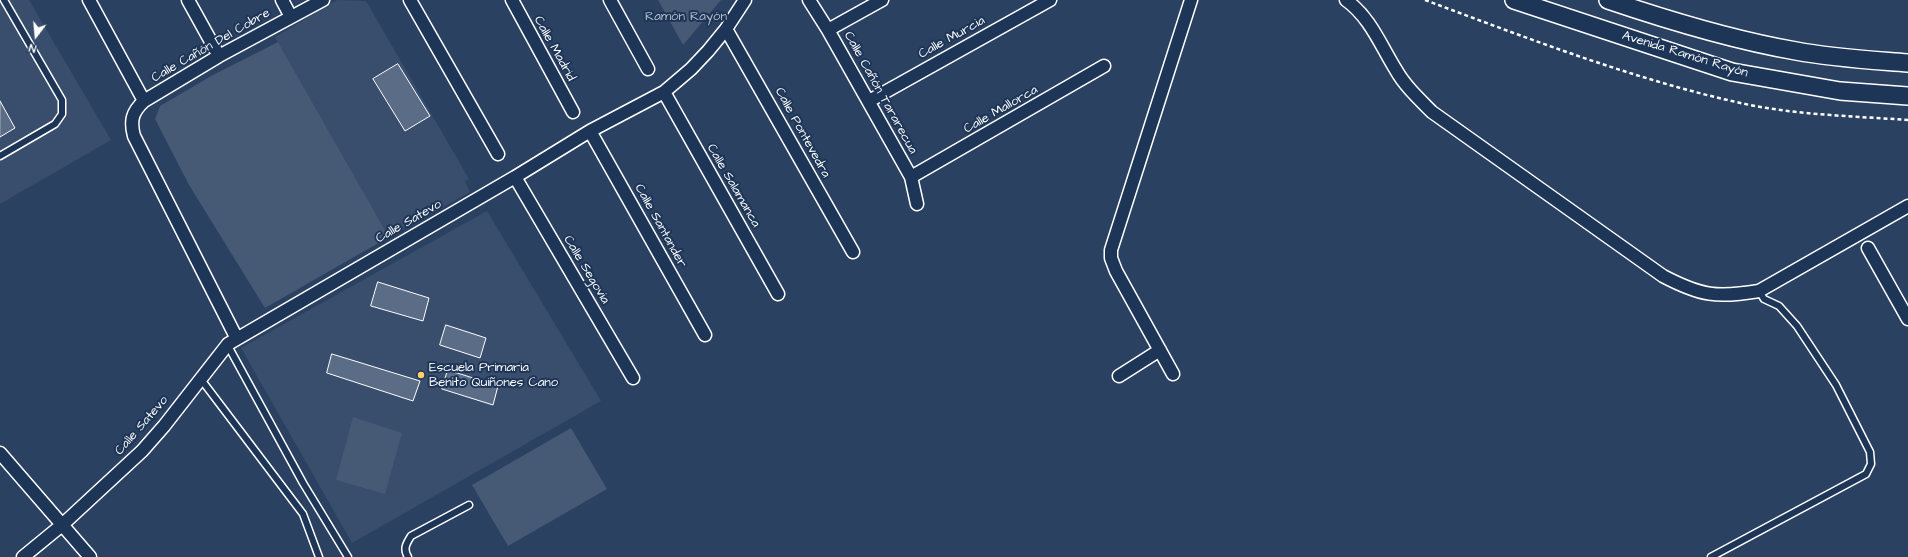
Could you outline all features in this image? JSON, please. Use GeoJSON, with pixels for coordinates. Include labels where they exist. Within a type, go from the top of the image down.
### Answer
{"type":"FeatureCollection","features":[{"type":"Feature","properties":{"kind":"main road","name":"Avenida Ramón Rayón"},"geometry":{"type":"LineString","coordinates":[[1514,0],[1732,72],[1840,91],[1908,96]]}},
{"type":"Feature","properties":{"kind":"main road"},"geometry":{"type":"LineString","coordinates":[[1608,0],[1705,30],[1796,51],[1854,59],[1908,63]]}},
{"type":"Feature","properties":{"kind":"street"},"geometry":{"type":"LineString","coordinates":[[90,0],[140,105],[132,118],[134,136],[232,341]]}},
{"type":"Feature","properties":{"kind":"street"},"geometry":{"type":"LineString","coordinates":[[188,0],[219,56]]}},
{"type":"Feature","properties":{"kind":"street"},"geometry":{"type":"LineString","coordinates":[[282,0],[291,17]]}},
{"type":"Feature","properties":{"kind":"street","name":"Calle Cañón Del Cobre"},"geometry":{"type":"LineString","coordinates":[[140,105],[219,56],[323,0]]}},
{"type":"Feature","properties":{"kind":"street"},"geometry":{"type":"LineString","coordinates":[[410,0],[498,154]]}},
{"type":"Feature","properties":{"kind":"street","name":"Calle Madrid"},"geometry":{"type":"LineString","coordinates":[[512,0],[573,112]]}},
{"type":"Feature","properties":{"kind":"street"},"geometry":{"type":"LineString","coordinates":[[610,0],[648,69]]}},
{"type":"Feature","properties":{"kind":"street","name":"Calle Satevo"},"geometry":{"type":"LineString","coordinates":[[23,557],[62,525],[102,487],[120,473],[164,426],[200,377],[232,341],[514,177],[590,131],[664,92],[691,69],[726,29],[745,0]]}},
{"type":"Feature","properties":{"kind":"street","name":"Calle Cañón Tararecua"},"geometry":{"type":"LineString","coordinates":[[809,0],[828,30],[911,177],[918,204]]}},
{"type":"Feature","properties":{"kind":"street"},"geometry":{"type":"LineString","coordinates":[[828,30],[882,0]]}},
{"type":"Feature","properties":{"kind":"street","name":"Calle Murcia"},"geometry":{"type":"LineString","coordinates":[[868,101],[1050,0]]}},
{"type":"Feature","properties":{"kind":"street"},"geometry":{"type":"LineString","coordinates":[[1173,374],[1116,271],[1111,258],[1111,250],[1191,0]]}},
{"type":"Feature","properties":{"kind":"street"},"geometry":{"type":"LineString","coordinates":[[1346,0],[1368,22],[1397,72],[1414,95],[1432,112],[1663,276],[1683,287],[1712,295],[1731,296],[1759,291],[1908,206]]}},
{"type":"Feature","properties":{"kind":"street","name":"Calle Pontevedra"},"geometry":{"type":"LineString","coordinates":[[726,29],[853,252]]}},
{"type":"Feature","properties":{"kind":"street","name":"Calle Mallorca"},"geometry":{"type":"LineString","coordinates":[[911,177],[1104,66]]}},
{"type":"Feature","properties":{"kind":"street","name":"Calle Salamanca"},"geometry":{"type":"LineString","coordinates":[[664,92],[778,294]]}},
{"type":"Feature","properties":{"kind":"street","name":"Calle Santander"},"geometry":{"type":"LineString","coordinates":[[590,131],[705,335]]}},
{"type":"Feature","properties":{"kind":"street","name":"Calle Segovia"},"geometry":{"type":"LineString","coordinates":[[514,177],[633,378]]}},
{"type":"Feature","properties":{"kind":"street"},"geometry":{"type":"LineString","coordinates":[[1868,248],[1908,318]]}},
{"type":"Feature","properties":{"kind":"street"},"geometry":{"type":"LineString","coordinates":[[1119,376],[1160,350]]}},
{"type":"Feature","properties":{"kind":"street"},"geometry":{"type":"LineString","coordinates":[[0,453],[90,557]]}},
{"type":"Feature","properties":{"kind":"lane"},"geometry":{"type":"LineString","coordinates":[[0,156],[55,124],[62,114],[62,100],[4,0]]}},
{"type":"Feature","properties":{"kind":"lane"},"geometry":{"type":"LineString","coordinates":[[1711,557],[1866,474],[1871,464],[1870,452],[1836,385],[1797,326],[1779,306],[1764,299],[1759,291]]}},
{"type":"Feature","properties":{"kind":"lane"},"geometry":{"type":"LineString","coordinates":[[232,341],[303,483],[348,557]]}},
{"type":"Feature","properties":{"kind":"lane"},"geometry":{"type":"LineString","coordinates":[[200,377],[303,514],[319,557]]}},
{"type":"Feature","properties":{"kind":"lane"},"geometry":{"type":"LineString","coordinates":[[408,557],[405,552],[405,545],[411,536],[469,505]]}},
{"type":"Feature","properties":{"kind":"path"},"geometry":{"type":"LineString","coordinates":[[1425,0],[1629,73],[1738,103],[1805,112],[1908,120]]}},
{"type":"Feature","properties":{"kind":"shaded area"},"geometry":{"type":"Polygon","coordinates":[[[0,0],[29,0],[111,140],[0,204],[0,0]]]}},
{"type":"Feature","properties":{"kind":"shaded area"},"geometry":{"type":"Polygon","coordinates":[[[337,0],[366,1],[469,179],[465,181],[470,192],[389,237],[275,37],[337,0]]]}},
{"type":"Feature","properties":{"kind":"shaded area","name":"Escuela Primaria Benito Quiñones Cano"},"geometry":{"type":"Polygon","coordinates":[[[487,211],[601,401],[352,543],[241,348],[487,211]]]}},
{"type":"Feature","properties":{"kind":"green space","name":"Ramón Rayón"},"geometry":{"type":"Polygon","coordinates":[[[658,0],[721,0],[683,45],[658,0]]]}},
{"type":"Feature","properties":{"kind":"green space"},"geometry":{"type":"Polygon","coordinates":[[[278,42],[389,237],[265,308],[189,185],[155,119],[160,106],[213,75],[278,42]]]}},
{"type":"Feature","properties":{"kind":"green space"},"geometry":{"type":"Polygon","coordinates":[[[353,417],[402,433],[385,494],[336,480],[353,417]]]}},
{"type":"Feature","properties":{"kind":"green space"},"geometry":{"type":"Polygon","coordinates":[[[571,428],[607,489],[508,546],[472,485],[571,428]]]}},
{"type":"Feature","properties":{"kind":"building"},"geometry":{"type":"Polygon","coordinates":[[[398,64],[430,116],[405,131],[373,79],[398,64]]]}},
{"type":"Feature","properties":{"kind":"building"},"geometry":{"type":"Polygon","coordinates":[[[0,101],[15,128],[0,137],[0,101]]]}},
{"type":"Feature","properties":{"kind":"building"},"geometry":{"type":"Polygon","coordinates":[[[378,282],[429,298],[423,321],[371,306],[378,282]]]}},
{"type":"Feature","properties":{"kind":"building"},"geometry":{"type":"Polygon","coordinates":[[[446,325],[486,338],[480,358],[440,345],[446,325]]]}},
{"type":"Feature","properties":{"kind":"building"},"geometry":{"type":"Polygon","coordinates":[[[332,354],[420,381],[413,401],[327,373],[332,354]]]}},
{"type":"Feature","properties":{"kind":"building"},"geometry":{"type":"Polygon","coordinates":[[[448,370],[498,386],[493,405],[442,389],[448,370]]]}},
{"type":"Feature","properties":{"kind":"place","name":"Escuela Primaria Benito Quiñones Cano"},"geometry":{"type":"Point","coordinates":[421,375]}}]}
